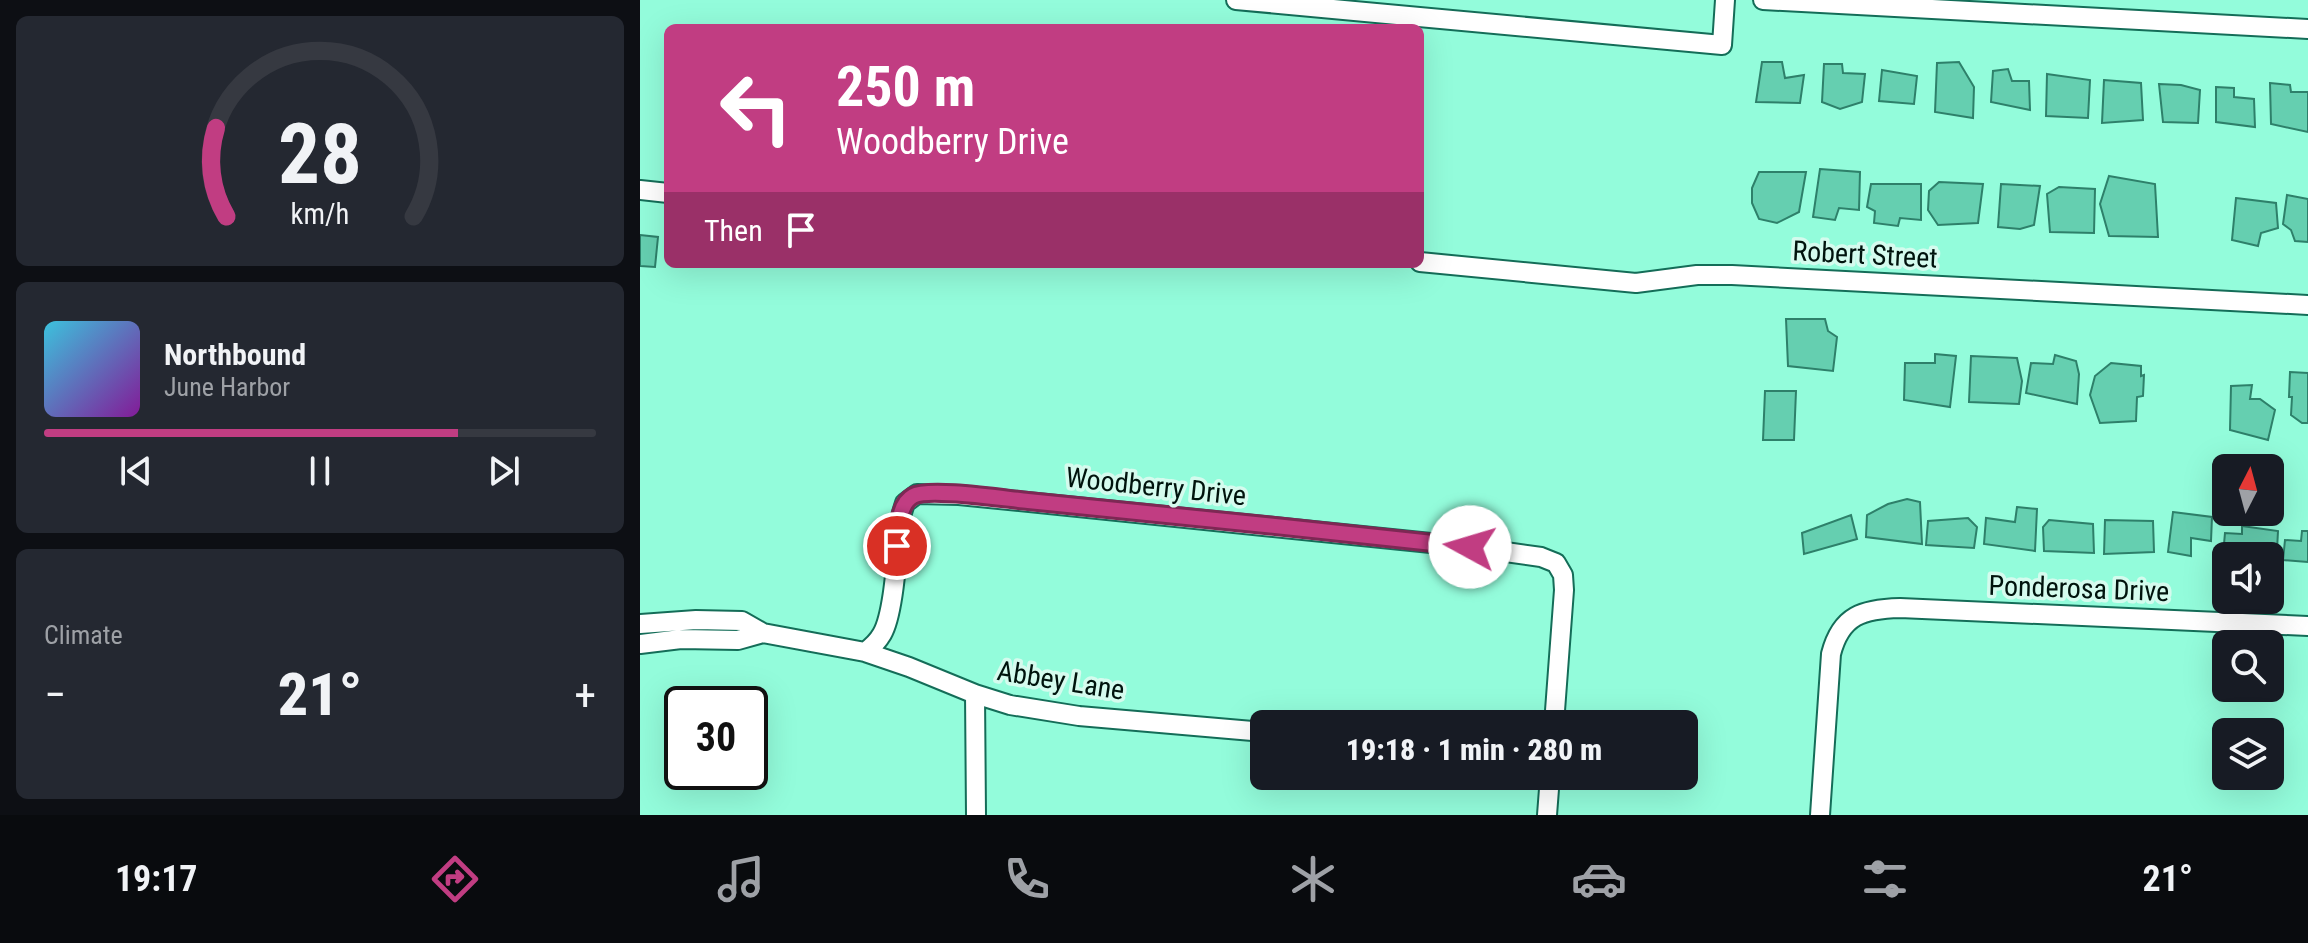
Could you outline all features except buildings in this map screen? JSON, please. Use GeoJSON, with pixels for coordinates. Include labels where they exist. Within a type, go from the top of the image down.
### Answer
{"type":"FeatureCollection","features":[{"type":"Feature","properties":{"kind":"street"},"geometry":{"type":"LineString","coordinates":[[1236,0],[1722,45],[1725,0]]}},
{"type":"Feature","properties":{"kind":"street"},"geometry":{"type":"LineString","coordinates":[[1763,0],[2308,29]]}},
{"type":"Feature","properties":{"kind":"street"},"geometry":{"type":"LineString","coordinates":[[640,190],[664,193]]}},
{"type":"Feature","properties":{"kind":"street","name":"Robert Street"},"geometry":{"type":"LineString","coordinates":[[1424,262],[1636,283],[1697,275],[1732,275],[2308,305]]}},
{"type":"Feature","properties":{"kind":"street","name":"Woodberry Drive"},"geometry":{"type":"LineString","coordinates":[[865,652],[885,628],[905,503],[923,493],[1004,499],[1454,545],[1541,557],[1559,566],[1563,575],[1555,710]]}},
{"type":"Feature","properties":{"kind":"street","name":"Ponderosa Drive"},"geometry":{"type":"LineString","coordinates":[[1820,815],[1831,654],[1840,630],[1851,619],[1872,610],[1900,608],[2308,626]]}},
{"type":"Feature","properties":{"kind":"street","name":"Abbey Lane"},"geometry":{"type":"LineString","coordinates":[[640,624],[742,621],[763,633],[865,652],[1010,705],[1051,712],[1250,731]]}},
{"type":"Feature","properties":{"kind":"street","name":"Abbey Lane"},"geometry":{"type":"LineString","coordinates":[[640,644],[681,639],[738,640],[763,633]]}},
{"type":"Feature","properties":{"kind":"street"},"geometry":{"type":"LineString","coordinates":[[975,694],[976,815]]}},
{"type":"Feature","properties":{"kind":"street"},"geometry":{"type":"LineString","coordinates":[[1547,815],[1549,790]]}},
{"type":"Feature","properties":{"kind":"route"},"geometry":{"type":"LineString","coordinates":[[897,546],[905,503],[923,493],[1470,547]]}}]}
